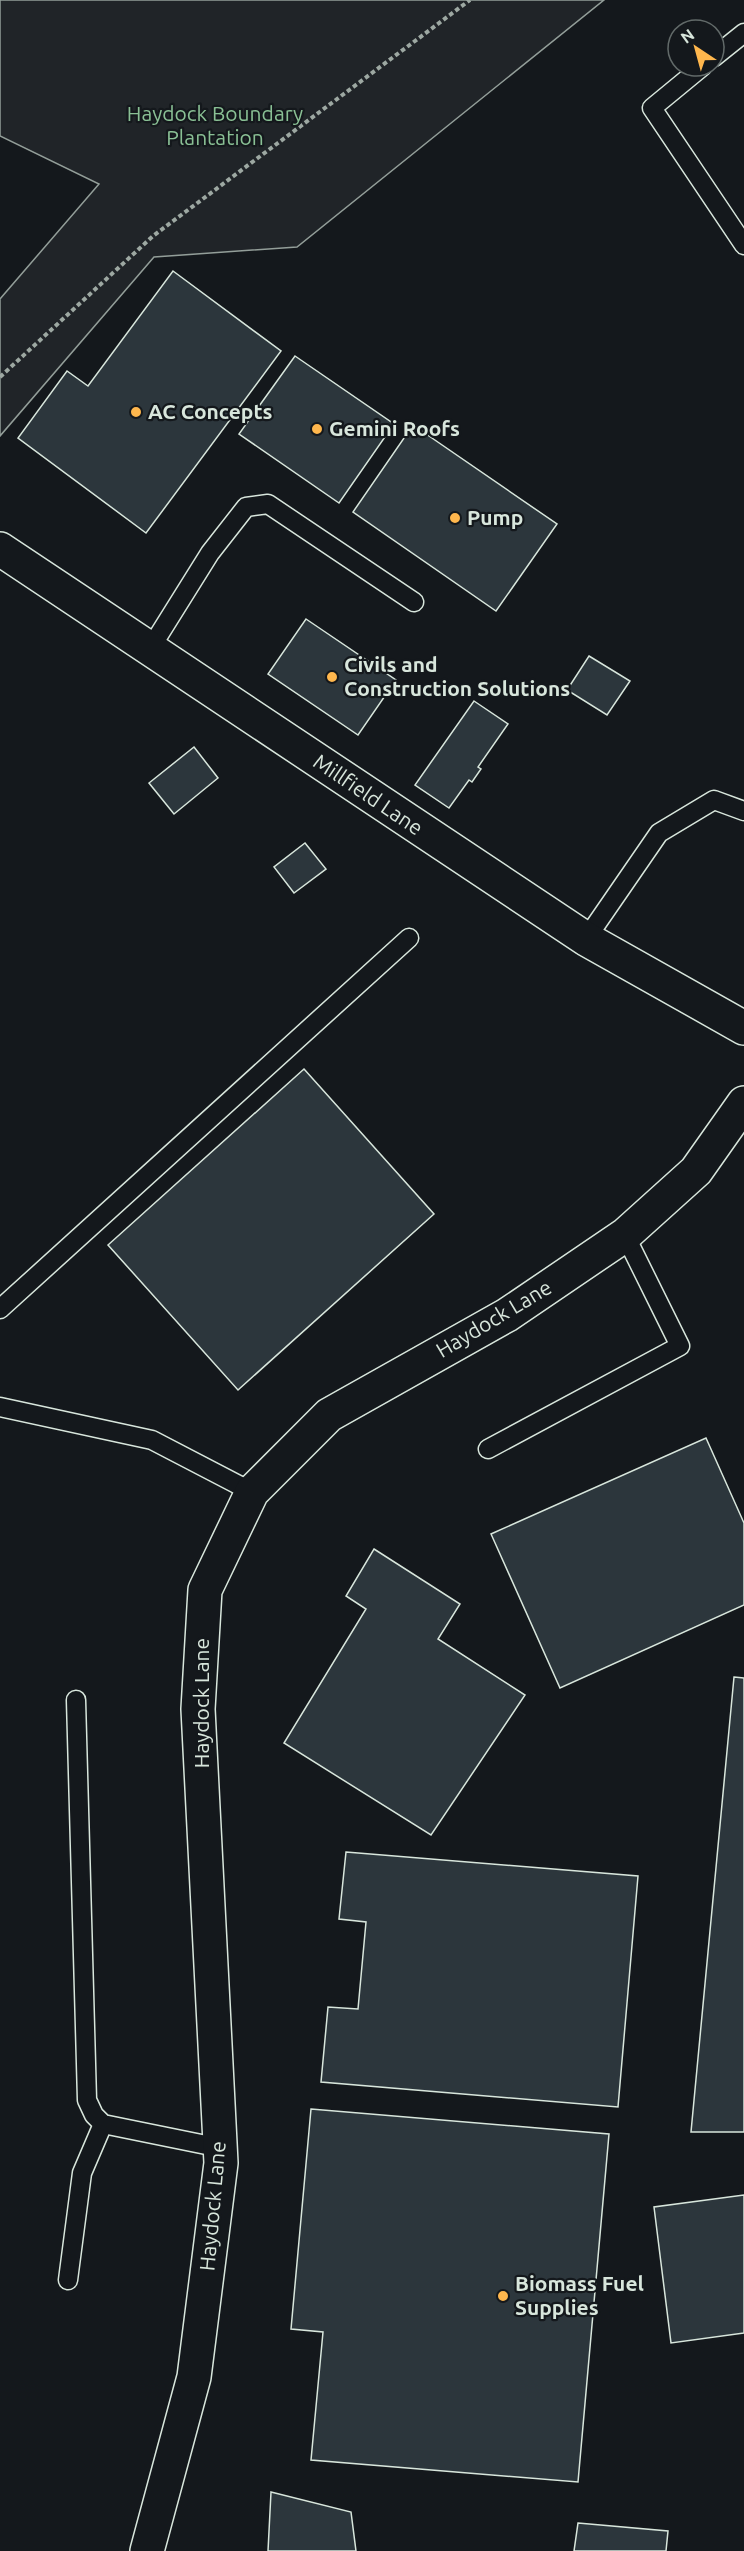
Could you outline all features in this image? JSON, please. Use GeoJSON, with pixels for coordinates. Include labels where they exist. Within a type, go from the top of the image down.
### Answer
{"type":"FeatureCollection","features":[{"type":"Feature","properties":{"kind":"street","name":"Millfield Lane"},"geometry":{"type":"LineString","coordinates":[[0,549],[586,939],[744,1028]]}},
{"type":"Feature","properties":{"kind":"street","name":"Haydock Lane"},"geometry":{"type":"LineString","coordinates":[[147,2551],[195,2377],[221,2163],[198,1709],[205,1590],[252,1492],[329,1415],[507,1315],[626,1235],[696,1171],[744,1103]]}},
{"type":"Feature","properties":{"kind":"lane"},"geometry":{"type":"LineString","coordinates":[[726,47],[744,33]]}},
{"type":"Feature","properties":{"kind":"lane"},"geometry":{"type":"LineString","coordinates":[[688,78],[652,108],[744,245]]}},
{"type":"Feature","properties":{"kind":"lane"},"geometry":{"type":"LineString","coordinates":[[150,649],[210,553],[246,507],[268,504],[414,602]]}},
{"type":"Feature","properties":{"kind":"lane"},"geometry":{"type":"LineString","coordinates":[[586,939],[659,833],[714,800],[744,811]]}},
{"type":"Feature","properties":{"kind":"lane"},"geometry":{"type":"LineString","coordinates":[[0,1309],[408,938]]}},
{"type":"Feature","properties":{"kind":"lane"},"geometry":{"type":"LineString","coordinates":[[488,1449],[680,1346],[626,1235]]}},
{"type":"Feature","properties":{"kind":"lane"},"geometry":{"type":"LineString","coordinates":[[0,1407],[152,1440],[252,1492]]}},
{"type":"Feature","properties":{"kind":"lane"},"geometry":{"type":"LineString","coordinates":[[76,1700],[87,2100],[94,2115],[103,2124],[221,2148]]}},
{"type":"Feature","properties":{"kind":"lane"},"geometry":{"type":"LineString","coordinates":[[68,2280],[82,2173],[103,2124]]}},
{"type":"Feature","properties":{"kind":"path"},"geometry":{"type":"LineString","coordinates":[[0,377],[153,236],[470,0]]}},
{"type":"Feature","properties":{"kind":"green space","name":"Haydock Boundary Plantation"},"geometry":{"type":"Polygon","coordinates":[[[0,0],[604,0],[297,247],[154,257],[0,436],[0,299],[99,184],[0,136],[0,0]]]}},
{"type":"Feature","properties":{"kind":"building","name":"AC Concepts"},"geometry":{"type":"Polygon","coordinates":[[[173,271],[281,351],[146,533],[18,438],[67,371],[88,386],[173,271]]]}},
{"type":"Feature","properties":{"kind":"building","name":"Gemini Roofs"},"geometry":{"type":"Polygon","coordinates":[[[295,356],[394,424],[339,503],[239,434],[295,356]]]}},
{"type":"Feature","properties":{"kind":"building","name":"Pump"},"geometry":{"type":"Polygon","coordinates":[[[413,425],[557,524],[496,611],[353,512],[413,425]]]}},
{"type":"Feature","properties":{"kind":"building","name":"Civils and Construction Solutions"},"geometry":{"type":"Polygon","coordinates":[[[306,619],[396,680],[358,735],[268,674],[306,619]]]}},
{"type":"Feature","properties":{"kind":"building"},"geometry":{"type":"Polygon","coordinates":[[[589,656],[630,681],[607,715],[567,690],[589,656]]]}},
{"type":"Feature","properties":{"kind":"building"},"geometry":{"type":"Polygon","coordinates":[[[474,701],[508,724],[478,767],[481,769],[472,782],[469,780],[449,808],[415,785],[474,701]]]}},
{"type":"Feature","properties":{"kind":"building"},"geometry":{"type":"Polygon","coordinates":[[[194,747],[218,778],[174,814],[149,783],[194,747]]]}},
{"type":"Feature","properties":{"kind":"building"},"geometry":{"type":"Polygon","coordinates":[[[305,843],[326,869],[294,893],[274,867],[305,843]]]}},
{"type":"Feature","properties":{"kind":"building"},"geometry":{"type":"Polygon","coordinates":[[[304,1069],[434,1214],[238,1390],[108,1245],[304,1069]]]}},
{"type":"Feature","properties":{"kind":"building"},"geometry":{"type":"Polygon","coordinates":[[[706,1438],[744,1523],[744,1605],[560,1688],[491,1534],[706,1438]]]}},
{"type":"Feature","properties":{"kind":"building"},"geometry":{"type":"Polygon","coordinates":[[[374,1549],[460,1604],[438,1639],[525,1695],[431,1835],[284,1743],[366,1609],[346,1596],[374,1549]]]}},
{"type":"Feature","properties":{"kind":"building"},"geometry":{"type":"Polygon","coordinates":[[[734,1677],[744,1678],[744,2132],[691,2132],[734,1677]]]}},
{"type":"Feature","properties":{"kind":"building"},"geometry":{"type":"Polygon","coordinates":[[[346,1852],[638,1876],[618,2107],[321,2082],[328,2007],[358,2009],[366,1922],[339,1919],[346,1852]]]}},
{"type":"Feature","properties":{"kind":"building"},"geometry":{"type":"Polygon","coordinates":[[[311,2109],[609,2134],[578,2482],[311,2460],[323,2332],[291,2329],[311,2109]]]}},
{"type":"Feature","properties":{"kind":"building"},"geometry":{"type":"Polygon","coordinates":[[[744,2195],[744,2333],[671,2343],[654,2207],[744,2195]]]}},
{"type":"Feature","properties":{"kind":"building"},"geometry":{"type":"Polygon","coordinates":[[[271,2492],[351,2512],[356,2551],[268,2551],[271,2492]]]}},
{"type":"Feature","properties":{"kind":"building"},"geometry":{"type":"Polygon","coordinates":[[[578,2523],[668,2531],[666,2551],[574,2551],[578,2523]]]}},
{"type":"Feature","properties":{"kind":"place","name":"AC Concepts"},"geometry":{"type":"Point","coordinates":[136,412]}},
{"type":"Feature","properties":{"kind":"place","name":"Gemini Roofs"},"geometry":{"type":"Point","coordinates":[317,429]}},
{"type":"Feature","properties":{"kind":"place","name":"Pump"},"geometry":{"type":"Point","coordinates":[455,518]}},
{"type":"Feature","properties":{"kind":"place","name":"Civils and Construction Solutions"},"geometry":{"type":"Point","coordinates":[332,677]}},
{"type":"Feature","properties":{"kind":"place","name":"Biomass Fuel Supplies"},"geometry":{"type":"Point","coordinates":[503,2296]}}]}
